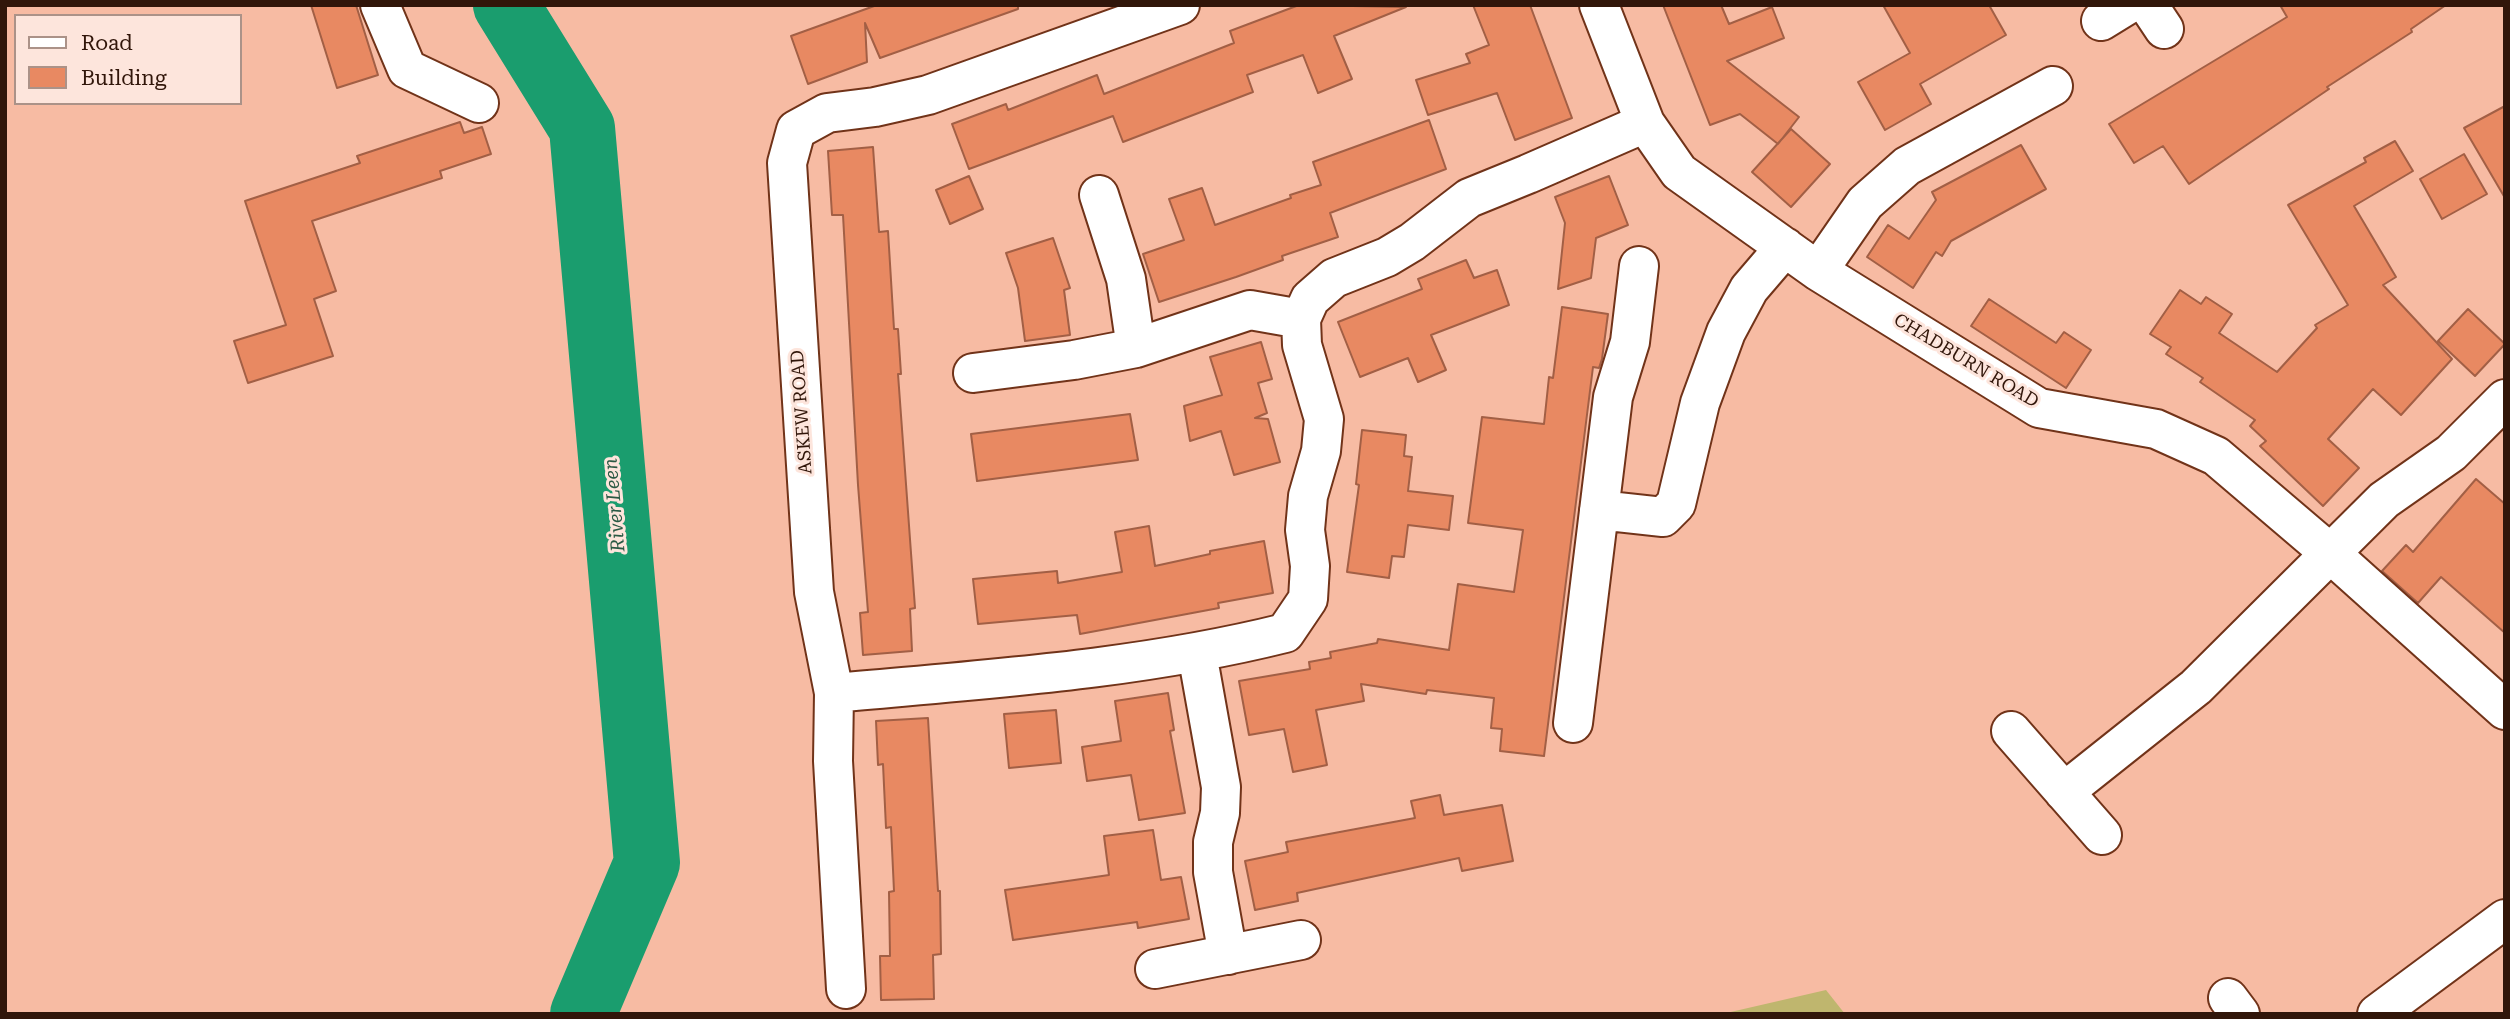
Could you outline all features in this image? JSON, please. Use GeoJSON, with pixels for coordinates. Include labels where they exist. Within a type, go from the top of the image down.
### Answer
{"type":"FeatureCollection","features":[{"type":"Feature","properties":{"kind":"street"},"geometry":{"type":"LineString","coordinates":[[380,5],[407,69],[479,103]]}},
{"type":"Feature","properties":{"kind":"street","name":"ASKEW ROAD"},"geometry":{"type":"LineString","coordinates":[[846,989],[833,761],[834,693],[814,592],[787,163],[796,130],[827,113],[875,107],[928,95],[1181,5]]}},
{"type":"Feature","properties":{"kind":"street","name":"CHADBURN ROAD"},"geometry":{"type":"LineString","coordinates":[[1599,5],[1645,123],[1679,172],[1818,271],[2039,408],[2156,429],[2216,456],[2331,554],[2505,710]]}},
{"type":"Feature","properties":{"kind":"street"},"geometry":{"type":"LineString","coordinates":[[1818,271],[1866,203],[1907,166],[2053,86]]}},
{"type":"Feature","properties":{"kind":"street"},"geometry":{"type":"LineString","coordinates":[[834,693],[1023,676],[1197,653],[1284,633],[1308,599],[1310,566],[1304,530],[1308,496],[1321,450],[1324,419],[1302,345],[1301,319],[1310,299],[1334,278],[1387,257],[1412,242],[1469,198],[1645,123]]}},
{"type":"Feature","properties":{"kind":"street"},"geometry":{"type":"LineString","coordinates":[[1099,195],[1126,279],[1136,348]]}},
{"type":"Feature","properties":{"kind":"street"},"geometry":{"type":"LineString","coordinates":[[1599,510],[1663,517],[1676,504],[1700,403],[1726,332],[1749,289],[1785,247]]}},
{"type":"Feature","properties":{"kind":"street"},"geometry":{"type":"LineString","coordinates":[[1573,723],[1612,397],[1630,342],[1639,266]]}},
{"type":"Feature","properties":{"kind":"street"},"geometry":{"type":"LineString","coordinates":[[973,373],[1074,360],[1136,348],[1250,310],[1301,319]]}},
{"type":"Feature","properties":{"kind":"street"},"geometry":{"type":"LineString","coordinates":[[2064,792],[2196,687],[2384,500],[2451,453],[2505,399]]}},
{"type":"Feature","properties":{"kind":"street"},"geometry":{"type":"LineString","coordinates":[[1197,653],[1221,787],[1220,813],[1213,842],[1213,872],[1228,955]]}},
{"type":"Feature","properties":{"kind":"street"},"geometry":{"type":"LineString","coordinates":[[2011,731],[2102,835]]}},
{"type":"Feature","properties":{"kind":"street"},"geometry":{"type":"LineString","coordinates":[[2377,1014],[2501,929]]}},
{"type":"Feature","properties":{"kind":"street"},"geometry":{"type":"LineString","coordinates":[[1155,969],[1301,940]]}},
{"type":"Feature","properties":{"kind":"shaded area"},"geometry":{"type":"Polygon","coordinates":[[[1826,990],[1845,1014],[1722,1014],[1826,990]]]}},
{"type":"Feature","properties":{"kind":"building"},"geometry":{"type":"Polygon","coordinates":[[[311,5],[356,5],[378,75],[337,88],[311,5]]]}},
{"type":"Feature","properties":{"kind":"building"},"geometry":{"type":"Polygon","coordinates":[[[877,5],[1018,5],[1018,9],[880,58],[865,23],[867,62],[808,84],[791,36],[877,5]]]}},
{"type":"Feature","properties":{"kind":"building"},"geometry":{"type":"Polygon","coordinates":[[[1299,5],[1406,7],[1334,36],[1352,79],[1318,93],[1303,55],[1247,75],[1253,92],[1123,142],[1113,116],[969,169],[952,124],[1006,104],[1008,110],[1097,75],[1104,94],[1234,43],[1230,31],[1299,5]]]}},
{"type":"Feature","properties":{"kind":"building"},"geometry":{"type":"Polygon","coordinates":[[[1473,5],[1530,5],[1572,118],[1515,140],[1497,93],[1428,115],[1416,80],[1470,63],[1466,54],[1489,45],[1473,5]]]}},
{"type":"Feature","properties":{"kind":"building"},"geometry":{"type":"Polygon","coordinates":[[[1663,5],[1721,5],[1729,24],[1772,7],[1784,38],[1727,61],[1799,117],[1778,144],[1740,114],[1710,125],[1663,5]]]}},
{"type":"Feature","properties":{"kind":"building"},"geometry":{"type":"Polygon","coordinates":[[[1883,5],[1989,5],[2006,35],[1920,84],[1931,104],[1885,130],[1858,82],[1910,53],[1883,5]]]}},
{"type":"Feature","properties":{"kind":"building"},"geometry":{"type":"Polygon","coordinates":[[[2280,5],[2446,5],[2411,29],[2412,32],[2327,87],[2329,89],[2189,184],[2163,146],[2134,163],[2109,124],[2287,17],[2280,5]]]}},
{"type":"Feature","properties":{"kind":"building"},"geometry":{"type":"Polygon","coordinates":[[[2505,106],[2505,198],[2464,128],[2505,106]]]}},
{"type":"Feature","properties":{"kind":"building"},"geometry":{"type":"Polygon","coordinates":[[[1429,120],[1446,169],[1330,213],[1338,237],[1282,256],[1283,260],[1159,302],[1143,254],[1184,240],[1169,199],[1202,188],[1215,225],[1321,185],[1313,162],[1429,120]]]}},
{"type":"Feature","properties":{"kind":"building"},"geometry":{"type":"Polygon","coordinates":[[[460,122],[464,133],[482,127],[491,154],[440,171],[442,178],[312,221],[336,291],[314,299],[333,356],[248,383],[234,341],[286,325],[245,201],[360,163],[357,156],[460,122]]]}},
{"type":"Feature","properties":{"kind":"building"},"geometry":{"type":"Polygon","coordinates":[[[1791,129],[1830,164],[1791,207],[1752,172],[1791,129]]]}},
{"type":"Feature","properties":{"kind":"building"},"geometry":{"type":"Polygon","coordinates":[[[2395,141],[2413,171],[2354,206],[2396,277],[2383,285],[2452,359],[2401,415],[2373,389],[2328,439],[2359,468],[2323,506],[2260,446],[2266,441],[2250,426],[2255,420],[2200,382],[2203,378],[2166,354],[2171,347],[2150,334],[2180,290],[2201,304],[2206,297],[2232,314],[2219,333],[2277,372],[2317,328],[2315,325],[2348,305],[2288,205],[2366,162],[2364,158],[2395,141]]]}},
{"type":"Feature","properties":{"kind":"building"},"geometry":{"type":"Polygon","coordinates":[[[2021,145],[2046,189],[1951,241],[1942,256],[1936,252],[1913,288],[1867,257],[1888,225],[1909,239],[1936,200],[1932,192],[2021,145]]]}},
{"type":"Feature","properties":{"kind":"building"},"geometry":{"type":"Polygon","coordinates":[[[873,147],[879,232],[888,231],[894,329],[898,329],[901,374],[898,374],[915,608],[910,609],[912,651],[863,655],[860,613],[868,612],[843,215],[832,215],[828,151],[873,147]]]}},
{"type":"Feature","properties":{"kind":"building"},"geometry":{"type":"Polygon","coordinates":[[[2464,154],[2487,194],[2442,219],[2420,179],[2464,154]]]}},
{"type":"Feature","properties":{"kind":"building"},"geometry":{"type":"Polygon","coordinates":[[[969,176],[983,209],[950,224],[936,190],[969,176]]]}},
{"type":"Feature","properties":{"kind":"building"},"geometry":{"type":"Polygon","coordinates":[[[1609,176],[1628,225],[1596,238],[1591,278],[1558,289],[1565,223],[1555,197],[1609,176]]]}},
{"type":"Feature","properties":{"kind":"building"},"geometry":{"type":"Polygon","coordinates":[[[1053,238],[1070,288],[1064,290],[1070,335],[1025,341],[1018,288],[1006,253],[1053,238]]]}},
{"type":"Feature","properties":{"kind":"building"},"geometry":{"type":"Polygon","coordinates":[[[1466,260],[1474,278],[1497,270],[1509,305],[1431,335],[1446,370],[1418,382],[1408,358],[1360,377],[1338,322],[1422,289],[1418,279],[1466,260]]]}},
{"type":"Feature","properties":{"kind":"building"},"geometry":{"type":"Polygon","coordinates":[[[1989,299],[2056,343],[2064,332],[2091,350],[2066,388],[1971,326],[1989,299]]]}},
{"type":"Feature","properties":{"kind":"building"},"geometry":{"type":"Polygon","coordinates":[[[1562,307],[1608,314],[1602,359],[1599,368],[1593,367],[1544,756],[1500,751],[1502,729],[1491,728],[1494,698],[1427,690],[1426,694],[1361,684],[1364,701],[1316,710],[1327,765],[1293,772],[1284,729],[1249,735],[1239,681],[1310,669],[1309,662],[1331,658],[1330,652],[1377,643],[1378,639],[1449,650],[1458,584],[1514,592],[1523,530],[1468,523],[1482,417],[1544,424],[1549,377],[1553,378],[1562,307]]]}},
{"type":"Feature","properties":{"kind":"building"},"geometry":{"type":"Polygon","coordinates":[[[2468,309],[2505,344],[2475,376],[2438,341],[2468,309]]]}},
{"type":"Feature","properties":{"kind":"building"},"geometry":{"type":"Polygon","coordinates":[[[1261,342],[1272,379],[1258,383],[1267,413],[1255,418],[1268,419],[1280,462],[1234,475],[1221,431],[1190,441],[1184,406],[1222,395],[1210,357],[1261,342]]]}},
{"type":"Feature","properties":{"kind":"building"},"geometry":{"type":"Polygon","coordinates":[[[1130,414],[1138,460],[977,481],[971,434],[1130,414]]]}},
{"type":"Feature","properties":{"kind":"building"},"geometry":{"type":"Polygon","coordinates":[[[1362,430],[1406,435],[1404,456],[1412,457],[1408,491],[1453,496],[1449,530],[1408,525],[1404,557],[1392,556],[1389,578],[1347,572],[1359,485],[1356,484],[1362,430]]]}},
{"type":"Feature","properties":{"kind":"building"},"geometry":{"type":"Polygon","coordinates":[[[2476,479],[2505,504],[2505,633],[2441,577],[2418,603],[2382,571],[2406,545],[2413,552],[2476,479]]]}},
{"type":"Feature","properties":{"kind":"building"},"geometry":{"type":"Polygon","coordinates":[[[1149,526],[1155,566],[1210,554],[1210,551],[1264,541],[1273,593],[1218,603],[1219,608],[1080,634],[1077,615],[978,624],[973,579],[1057,571],[1058,583],[1122,572],[1115,532],[1149,526]]]}},
{"type":"Feature","properties":{"kind":"building"},"geometry":{"type":"Polygon","coordinates":[[[1168,693],[1174,730],[1170,731],[1185,813],[1139,820],[1131,775],[1087,781],[1082,747],[1121,741],[1115,701],[1168,693]]]}},
{"type":"Feature","properties":{"kind":"building"},"geometry":{"type":"Polygon","coordinates":[[[1056,710],[1061,763],[1009,768],[1004,714],[1056,710]]]}},
{"type":"Feature","properties":{"kind":"building"},"geometry":{"type":"Polygon","coordinates":[[[928,718],[940,891],[941,954],[933,955],[934,999],[881,1000],[880,956],[890,956],[889,892],[894,891],[891,827],[886,828],[883,764],[878,765],[876,721],[928,718]]]}},
{"type":"Feature","properties":{"kind":"building"},"geometry":{"type":"Polygon","coordinates":[[[1440,795],[1444,815],[1502,805],[1513,861],[1462,871],[1459,858],[1297,893],[1298,901],[1255,910],[1245,861],[1288,852],[1286,842],[1415,818],[1411,801],[1440,795]]]}},
{"type":"Feature","properties":{"kind":"building"},"geometry":{"type":"Polygon","coordinates":[[[1153,830],[1161,880],[1181,877],[1189,919],[1138,928],[1137,922],[1013,940],[1005,890],[1109,875],[1104,836],[1153,830]]]}},
{"type":"Feature","properties":{"kind":"waterway","name":"River Leen"},"geometry":{"type":"LineString","coordinates":[[506,5],[582,128],[647,863],[583,1014]]}}]}
